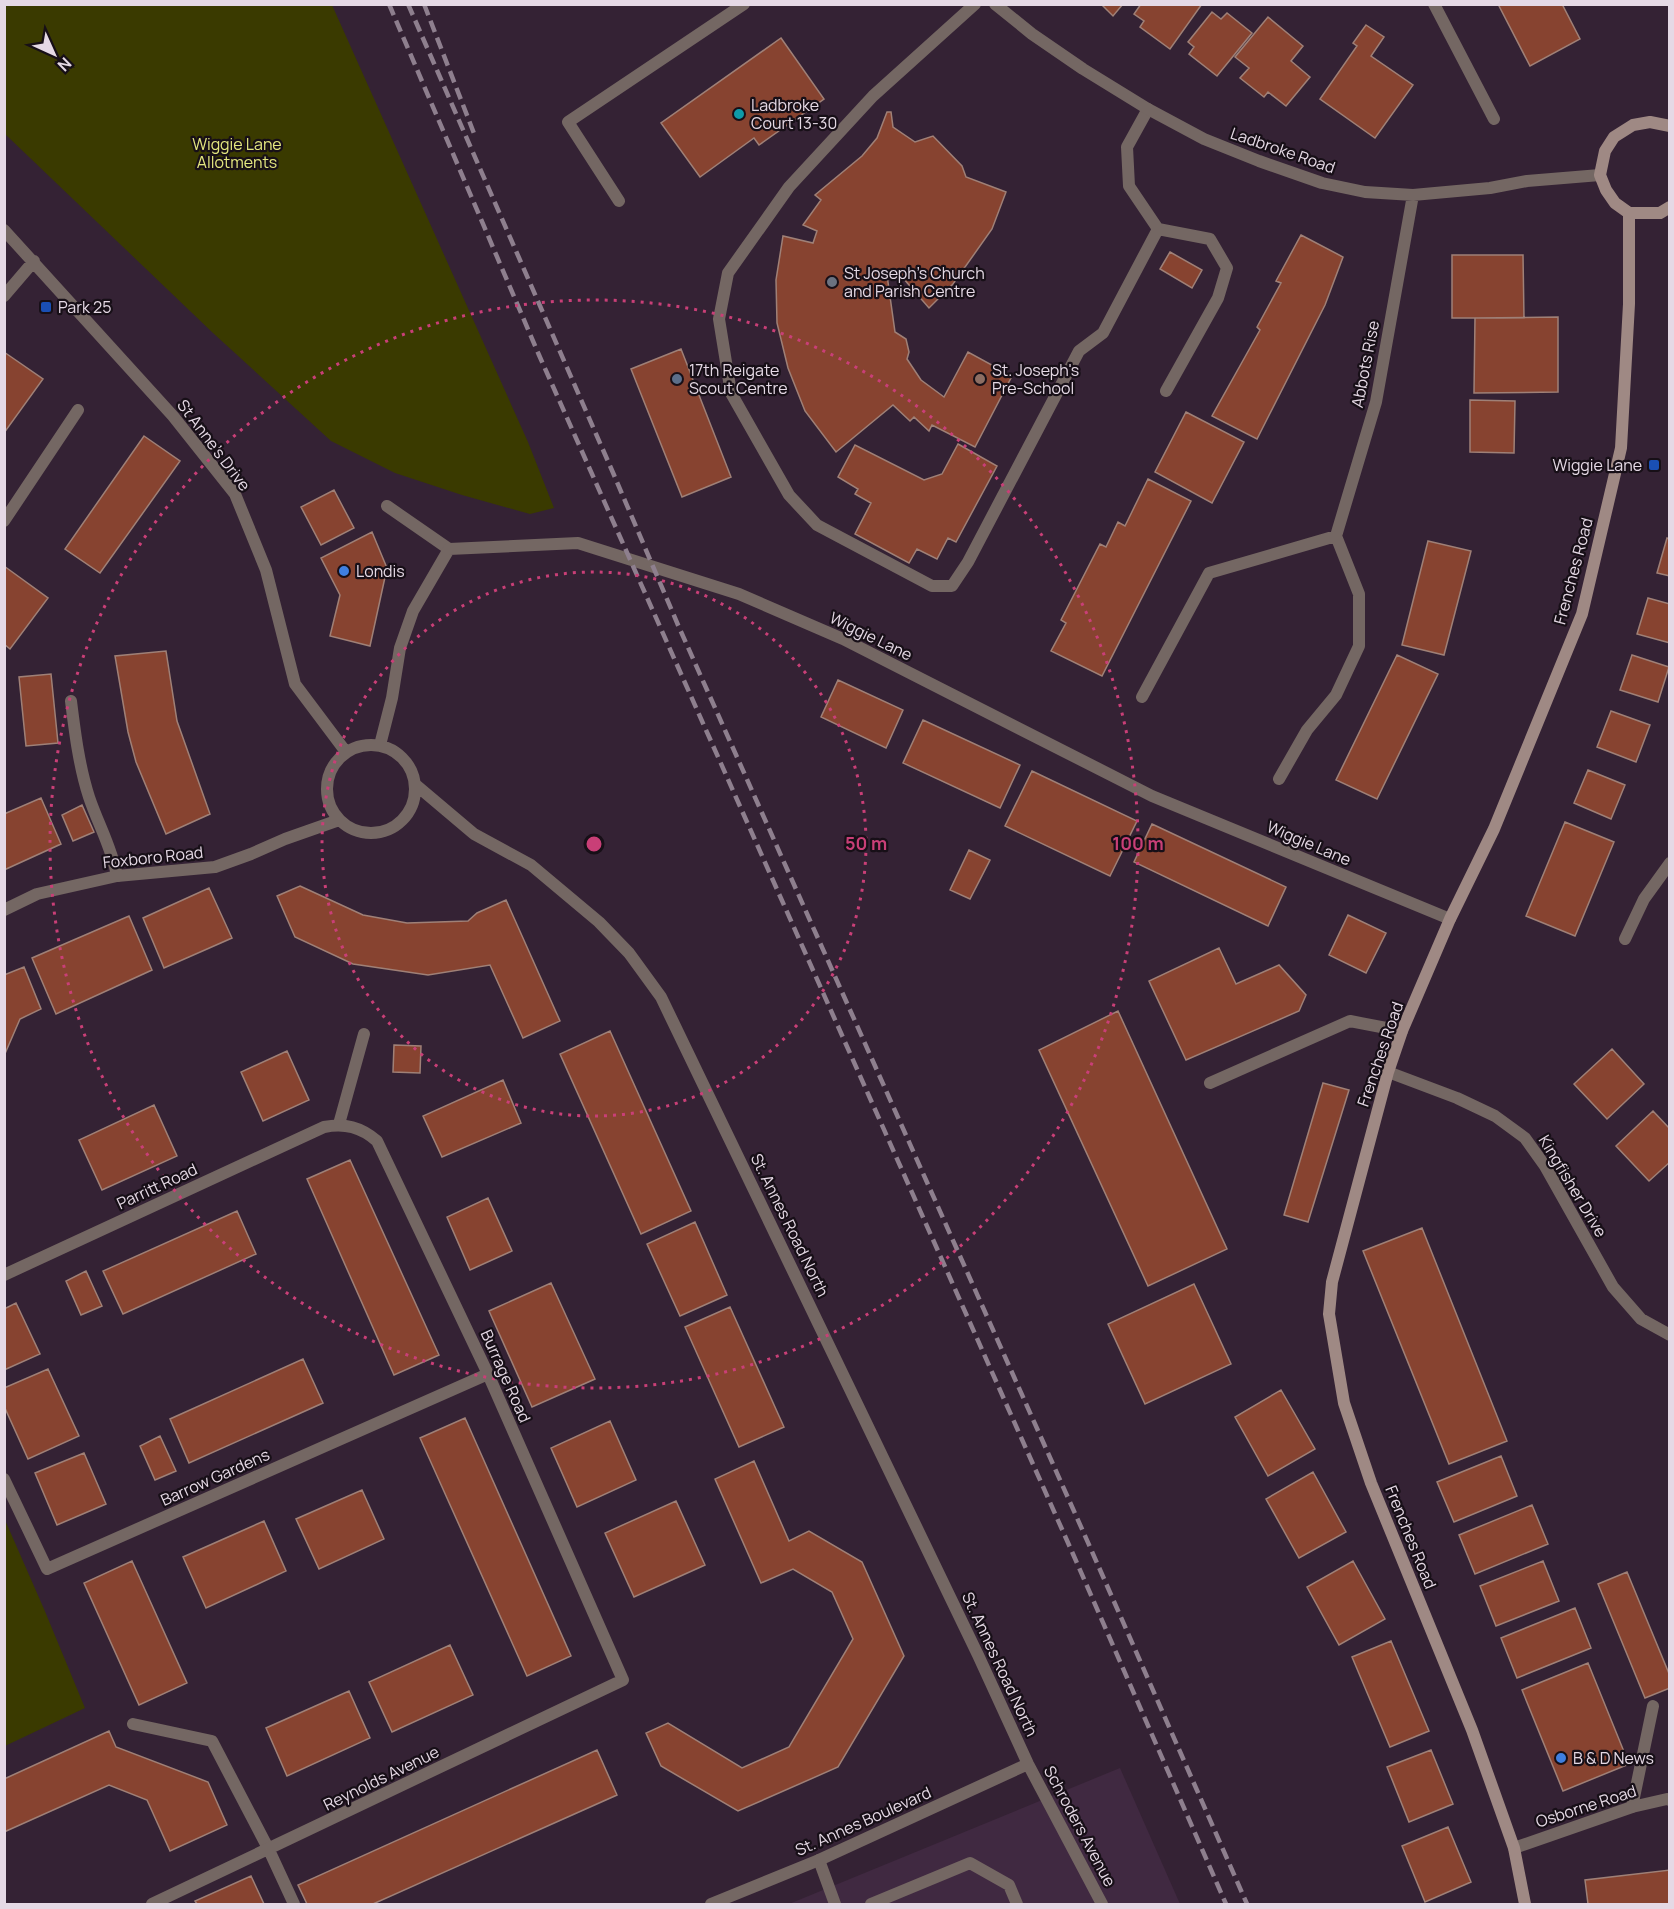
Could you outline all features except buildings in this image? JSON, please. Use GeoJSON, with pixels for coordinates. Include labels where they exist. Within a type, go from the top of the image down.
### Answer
{"type":"FeatureCollection","features":[{"type":"Feature","properties":{"kind":"street"},"geometry":{"type":"LineString","coordinates":[[619,201],[568,122],[744,4]]}},
{"type":"Feature","properties":{"kind":"street"},"geometry":{"type":"LineString","coordinates":[[975,4],[873,96],[789,187],[728,273],[719,319],[731,393],[789,495],[817,525],[932,586],[952,586],[968,562],[1079,351],[1103,333],[1158,229]]}},
{"type":"Feature","properties":{"kind":"street","name":"Ladbroke Road"},"geometry":{"type":"LineString","coordinates":[[995,4],[1032,34],[1148,109],[1204,139],[1322,183],[1365,192],[1413,195],[1444,193],[1550,178],[1600,175]]}},
{"type":"Feature","properties":{"kind":"street"},"geometry":{"type":"LineString","coordinates":[[1434,4],[1494,119]]}},
{"type":"Feature","properties":{"kind":"street"},"geometry":{"type":"LineString","coordinates":[[1148,109],[1127,147],[1129,186],[1158,229],[1210,239],[1227,268],[1218,298],[1166,392]]}},
{"type":"Feature","properties":{"kind":"street"},"geometry":{"type":"LineString","coordinates":[[1670,126],[1650,122],[1633,124],[1614,137],[1605,151],[1600,175],[1615,203],[1629,213],[1660,213],[1670,207]]}},
{"type":"Feature","properties":{"kind":"street","name":"Abbots Rise"},"geometry":{"type":"LineString","coordinates":[[1336,536],[1376,402],[1413,195]]}},
{"type":"Feature","properties":{"kind":"street","name":"Frenches Road"},"geometry":{"type":"LineString","coordinates":[[1525,1905],[1514,1848],[1472,1730],[1371,1482],[1344,1403],[1329,1314],[1332,1282],[1388,1072],[1402,1031],[1450,920],[1494,829],[1582,614],[1621,448],[1629,304],[1629,213]]}},
{"type":"Feature","properties":{"kind":"street","name":"St Anne's Drive"},"geometry":{"type":"LineString","coordinates":[[4,230],[172,416],[235,494],[267,570],[296,684],[346,752]]}},
{"type":"Feature","properties":{"kind":"street"},"geometry":{"type":"LineString","coordinates":[[4,296],[34,261]]}},
{"type":"Feature","properties":{"kind":"street"},"geometry":{"type":"LineString","coordinates":[[4,521],[78,410]]}},
{"type":"Feature","properties":{"kind":"street"},"geometry":{"type":"LineString","coordinates":[[380,745],[392,698],[400,648],[413,611],[449,549],[387,506]]}},
{"type":"Feature","properties":{"kind":"street"},"geometry":{"type":"LineString","coordinates":[[1142,697],[1209,573],[1336,536],[1359,594],[1359,646],[1336,695],[1307,730],[1279,779]]}},
{"type":"Feature","properties":{"kind":"street","name":"Wiggie Lane"},"geometry":{"type":"LineString","coordinates":[[449,549],[578,543],[739,594],[843,639],[1152,796],[1450,920]]}},
{"type":"Feature","properties":{"kind":"street"},"geometry":{"type":"LineString","coordinates":[[71,701],[78,755],[89,797],[114,859],[117,876]]}},
{"type":"Feature","properties":{"kind":"street"},"geometry":{"type":"LineString","coordinates":[[380,745],[395,752],[408,764],[416,785],[415,801],[409,813],[396,826],[382,833],[370,834],[355,831],[339,820],[330,807],[326,792],[327,779],[334,765],[346,752],[361,746],[380,745]]}},
{"type":"Feature","properties":{"kind":"street","name":"St. Annes Road North"},"geometry":{"type":"LineString","coordinates":[[416,785],[474,834],[531,866],[599,922],[629,953],[660,997],[948,1592],[1028,1764]]}},
{"type":"Feature","properties":{"kind":"street","name":"Foxboro Road"},"geometry":{"type":"LineString","coordinates":[[4,910],[37,894],[117,876],[215,867],[339,820]]}},
{"type":"Feature","properties":{"kind":"street"},"geometry":{"type":"LineString","coordinates":[[1626,939],[1644,899],[1670,863]]}},
{"type":"Feature","properties":{"kind":"street"},"geometry":{"type":"LineString","coordinates":[[1210,1083],[1350,1021],[1402,1031]]}},
{"type":"Feature","properties":{"kind":"street"},"geometry":{"type":"LineString","coordinates":[[339,1124],[364,1034]]}},
{"type":"Feature","properties":{"kind":"street","name":"Kingfisher Drive"},"geometry":{"type":"LineString","coordinates":[[1388,1072],[1457,1098],[1495,1116],[1526,1138],[1545,1166],[1613,1287],[1641,1319],[1670,1335]]}},
{"type":"Feature","properties":{"kind":"street","name":"Burrage Road"},"geometry":{"type":"LineString","coordinates":[[324,1127],[339,1124],[367,1132],[377,1142],[488,1374],[623,1680]]}},
{"type":"Feature","properties":{"kind":"street","name":"Parritt Road"},"geometry":{"type":"LineString","coordinates":[[4,1275],[324,1127]]}},
{"type":"Feature","properties":{"kind":"street","name":"Barrow Gardens"},"geometry":{"type":"LineString","coordinates":[[4,1479],[47,1569],[488,1374]]}},
{"type":"Feature","properties":{"kind":"street","name":"Reynolds Avenue"},"geometry":{"type":"LineString","coordinates":[[152,1905],[623,1680]]}},
{"type":"Feature","properties":{"kind":"street"},"geometry":{"type":"LineString","coordinates":[[1632,1807],[1653,1706]]}},
{"type":"Feature","properties":{"kind":"street"},"geometry":{"type":"LineString","coordinates":[[133,1724],[212,1741],[269,1850],[294,1905]]}},
{"type":"Feature","properties":{"kind":"street","name":"St. Annes Boulevard"},"geometry":{"type":"LineString","coordinates":[[711,1905],[819,1860],[1028,1764]]}},
{"type":"Feature","properties":{"kind":"street","name":"Schroders Avenue"},"geometry":{"type":"LineString","coordinates":[[1028,1764],[1102,1905]]}},
{"type":"Feature","properties":{"kind":"street","name":"Osborne Road"},"geometry":{"type":"LineString","coordinates":[[1514,1848],[1632,1807],[1670,1800]]}},
{"type":"Feature","properties":{"kind":"street"},"geometry":{"type":"LineString","coordinates":[[819,1860],[835,1905]]}},
{"type":"Feature","properties":{"kind":"street"},"geometry":{"type":"LineString","coordinates":[[871,1905],[970,1863],[1009,1885],[1017,1905]]}},
{"type":"Feature","properties":{"kind":"shaded area"},"geometry":{"type":"Polygon","coordinates":[[[1120,1768],[1180,1904],[789,1904],[1120,1768]]]}},
{"type":"Feature","properties":{"kind":"green space","name":"Wiggie Lane Allotments"},"geometry":{"type":"Polygon","coordinates":[[[4,5],[332,5],[528,442],[554,508],[530,514],[462,495],[395,473],[331,441],[213,333],[5,134],[4,5]]]}},
{"type":"Feature","properties":{"kind":"green space"},"geometry":{"type":"Polygon","coordinates":[[[5,1520],[85,1708],[5,1746],[5,1520]]]}},
{"type":"Feature","properties":{"kind":"railway"},"geometry":{"type":"LineString","coordinates":[[389,4],[539,355],[1073,1554],[1226,1904]]}},
{"type":"Feature","properties":{"kind":"railway"},"geometry":{"type":"LineString","coordinates":[[408,4],[678,625],[1247,1904]]}},
{"type":"Feature","properties":{"kind":"railway"},"geometry":{"type":"LineString","coordinates":[[424,4],[475,136]]}},
{"type":"Feature","properties":{"kind":"place","name":"Ladbroke Court 13-30"},"geometry":{"type":"Point","coordinates":[739,114]}},
{"type":"Feature","properties":{"kind":"place","name":"St Joseph's Church and Parish Centre"},"geometry":{"type":"Point","coordinates":[832,282]}},
{"type":"Feature","properties":{"kind":"place","name":"Park 25"},"geometry":{"type":"Point","coordinates":[46,307]}},
{"type":"Feature","properties":{"kind":"place","name":"17th Reigate Scout Centre"},"geometry":{"type":"Point","coordinates":[677,379]}},
{"type":"Feature","properties":{"kind":"place","name":"St. Joseph's Pre-School"},"geometry":{"type":"Point","coordinates":[980,379]}},
{"type":"Feature","properties":{"kind":"place","name":"Wiggie Lane"},"geometry":{"type":"Point","coordinates":[1654,465]}},
{"type":"Feature","properties":{"kind":"place","name":"Londis"},"geometry":{"type":"Point","coordinates":[344,571]}},
{"type":"Feature","properties":{"kind":"place","name":"B & D News"},"geometry":{"type":"Point","coordinates":[1561,1758]}}]}
